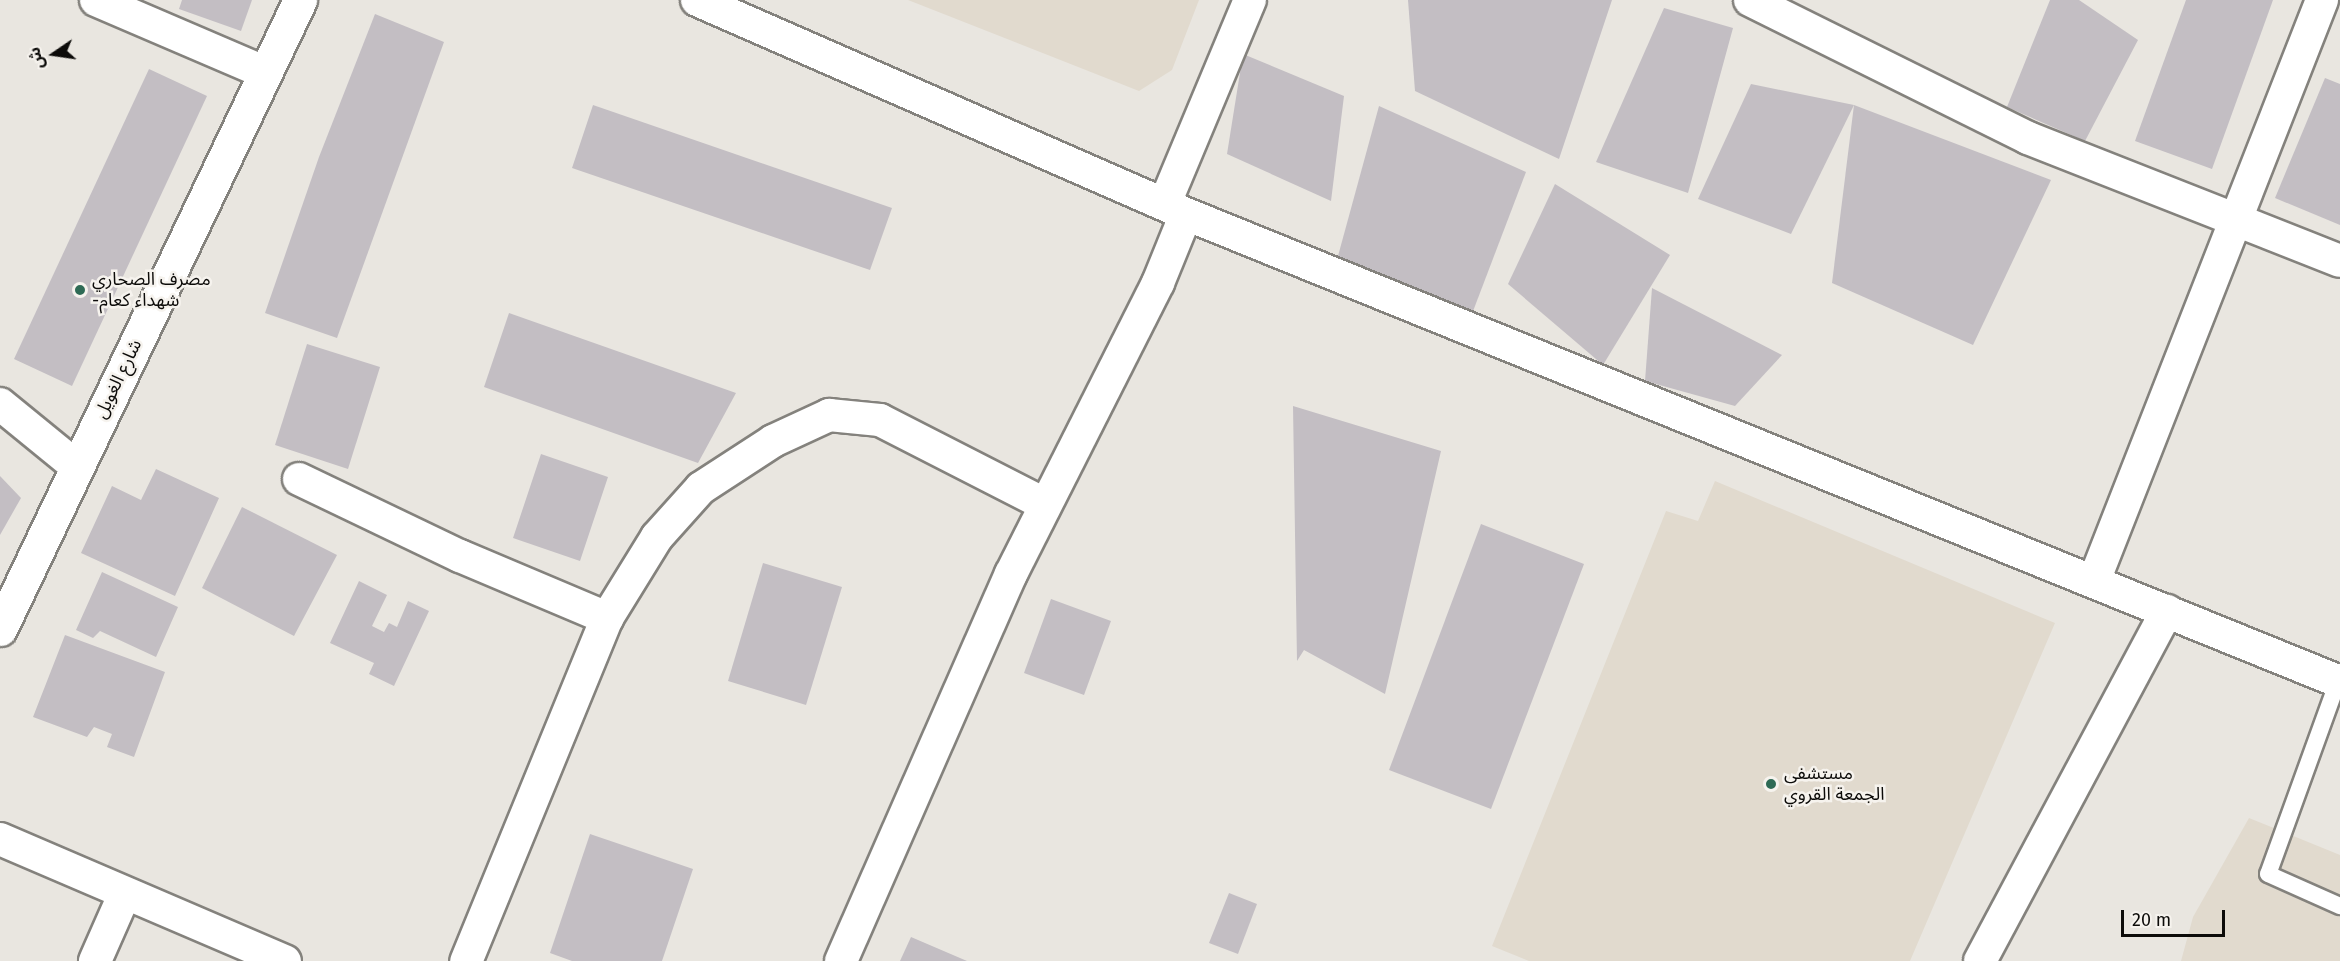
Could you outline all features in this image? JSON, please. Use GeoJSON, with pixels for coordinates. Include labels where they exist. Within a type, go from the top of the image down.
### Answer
{"type":"FeatureCollection","features":[{"type":"Feature","properties":{"kind":"street"},"geometry":{"type":"LineString","coordinates":[[96,0],[266,73]]}},
{"type":"Feature","properties":{"kind":"street","name":"شارع الغويل"},"geometry":{"type":"LineString","coordinates":[[0,629],[300,0]]}},
{"type":"Feature","properties":{"kind":"street"},"geometry":{"type":"LineString","coordinates":[[698,0],[1176,208],[2339,681]]}},
{"type":"Feature","properties":{"kind":"street"},"geometry":{"type":"LineString","coordinates":[[841,961],[1044,504],[1158,283],[1176,208],[1250,0]]}},
{"type":"Feature","properties":{"kind":"street"},"geometry":{"type":"LineString","coordinates":[[1750,0],[2028,138],[2236,222],[2340,261]]}},
{"type":"Feature","properties":{"kind":"street"},"geometry":{"type":"LineString","coordinates":[[2094,581],[2322,0]]}},
{"type":"Feature","properties":{"kind":"street"},"geometry":{"type":"LineString","coordinates":[[0,404],[76,466]]}},
{"type":"Feature","properties":{"kind":"street"},"geometry":{"type":"LineString","coordinates":[[466,961],[607,618],[657,537],[702,488],[773,441],[830,415],[880,420],[1044,504]]}},
{"type":"Feature","properties":{"kind":"street"},"geometry":{"type":"LineString","coordinates":[[299,479],[460,556],[607,618]]}},
{"type":"Feature","properties":{"kind":"street"},"geometry":{"type":"LineString","coordinates":[[1980,961],[2167,611]]}},
{"type":"Feature","properties":{"kind":"street"},"geometry":{"type":"LineString","coordinates":[[0,839],[285,961]]}},
{"type":"Feature","properties":{"kind":"street"},"geometry":{"type":"LineString","coordinates":[[95,961],[125,893]]}},
{"type":"Feature","properties":{"kind":"lane"},"geometry":{"type":"LineString","coordinates":[[2339,681],[2268,874],[2340,906]]}},
{"type":"Feature","properties":{"kind":"shaded area"},"geometry":{"type":"Polygon","coordinates":[[[908,0],[1199,0],[1172,70],[1139,91],[908,0]]]}},
{"type":"Feature","properties":{"kind":"shaded area","name":"مستشفى الجمعة القروي"},"geometry":{"type":"Polygon","coordinates":[[[1715,481],[2055,623],[1910,961],[1529,961],[1492,946],[1666,511],[1698,521],[1715,481]]]}},
{"type":"Feature","properties":{"kind":"shaded area"},"geometry":{"type":"Polygon","coordinates":[[[2249,818],[2340,855],[2340,961],[2181,961],[2193,917],[2249,818]]]}},
{"type":"Feature","properties":{"kind":"building"},"geometry":{"type":"Polygon","coordinates":[[[182,0],[252,0],[241,31],[179,9],[182,0]]]}},
{"type":"Feature","properties":{"kind":"building"},"geometry":{"type":"Polygon","coordinates":[[[1408,0],[1612,0],[1559,159],[1415,91],[1408,0]]]}},
{"type":"Feature","properties":{"kind":"building"},"geometry":{"type":"Polygon","coordinates":[[[2050,0],[2079,0],[2138,40],[2085,141],[2007,107],[2050,0]]]}},
{"type":"Feature","properties":{"kind":"building"},"geometry":{"type":"Polygon","coordinates":[[[2186,0],[2273,0],[2212,169],[2135,141],[2186,0]]]}},
{"type":"Feature","properties":{"kind":"building"},"geometry":{"type":"Polygon","coordinates":[[[1664,8],[1733,28],[1688,193],[1596,162],[1664,8]]]}},
{"type":"Feature","properties":{"kind":"building"},"geometry":{"type":"Polygon","coordinates":[[[375,14],[444,42],[337,338],[265,313],[319,157],[375,14]]]}},
{"type":"Feature","properties":{"kind":"building"},"geometry":{"type":"Polygon","coordinates":[[[1243,54],[1344,96],[1331,201],[1227,154],[1243,54]]]}},
{"type":"Feature","properties":{"kind":"building"},"geometry":{"type":"Polygon","coordinates":[[[149,69],[207,96],[72,386],[14,359],[149,69]]]}},
{"type":"Feature","properties":{"kind":"building"},"geometry":{"type":"Polygon","coordinates":[[[2325,78],[2340,84],[2340,225],[2275,198],[2325,78]]]}},
{"type":"Feature","properties":{"kind":"building"},"geometry":{"type":"Polygon","coordinates":[[[1751,84],[1854,105],[1791,234],[1698,199],[1751,84]]]}},
{"type":"Feature","properties":{"kind":"building"},"geometry":{"type":"Polygon","coordinates":[[[593,105],[892,208],[870,270],[572,168],[593,105]]]}},
{"type":"Feature","properties":{"kind":"building"},"geometry":{"type":"Polygon","coordinates":[[[1854,105],[2051,180],[1973,345],[1832,283],[1854,105]]]}},
{"type":"Feature","properties":{"kind":"building"},"geometry":{"type":"Polygon","coordinates":[[[1379,106],[1526,172],[1467,327],[1338,256],[1379,106]]]}},
{"type":"Feature","properties":{"kind":"building"},"geometry":{"type":"Polygon","coordinates":[[[1555,184],[1670,255],[1603,365],[1508,284],[1555,184]]]}},
{"type":"Feature","properties":{"kind":"building"},"geometry":{"type":"Polygon","coordinates":[[[1652,288],[1782,355],[1735,406],[1645,381],[1652,288]]]}},
{"type":"Feature","properties":{"kind":"building"},"geometry":{"type":"Polygon","coordinates":[[[509,313],[736,393],[698,463],[484,387],[509,313]]]}},
{"type":"Feature","properties":{"kind":"building"},"geometry":{"type":"Polygon","coordinates":[[[307,344],[380,367],[348,469],[275,445],[307,344]]]}},
{"type":"Feature","properties":{"kind":"building"},"geometry":{"type":"Polygon","coordinates":[[[1293,406],[1441,451],[1385,694],[1304,650],[1297,661],[1293,406]]]}},
{"type":"Feature","properties":{"kind":"building"},"geometry":{"type":"Polygon","coordinates":[[[541,454],[608,477],[580,561],[513,538],[541,454]]]}},
{"type":"Feature","properties":{"kind":"building"},"geometry":{"type":"Polygon","coordinates":[[[156,469],[219,498],[175,596],[81,553],[112,486],[141,500],[156,469]]]}},
{"type":"Feature","properties":{"kind":"building"},"geometry":{"type":"Polygon","coordinates":[[[0,476],[21,498],[0,535],[0,476]]]}},
{"type":"Feature","properties":{"kind":"building"},"geometry":{"type":"Polygon","coordinates":[[[242,507],[337,555],[294,636],[202,588],[242,507]]]}},
{"type":"Feature","properties":{"kind":"building"},"geometry":{"type":"Polygon","coordinates":[[[1481,524],[1584,564],[1491,809],[1389,770],[1481,524]]]}},
{"type":"Feature","properties":{"kind":"building"},"geometry":{"type":"Polygon","coordinates":[[[763,563],[842,587],[806,705],[728,681],[763,563]]]}},
{"type":"Feature","properties":{"kind":"building"},"geometry":{"type":"Polygon","coordinates":[[[102,572],[178,607],[156,657],[100,631],[93,638],[76,630],[102,572]]]}},
{"type":"Feature","properties":{"kind":"building"},"geometry":{"type":"Polygon","coordinates":[[[359,581],[387,595],[372,626],[384,632],[389,623],[397,627],[408,601],[429,611],[394,686],[369,674],[374,663],[330,643],[359,581]]]}},
{"type":"Feature","properties":{"kind":"building"},"geometry":{"type":"Polygon","coordinates":[[[1051,599],[1111,621],[1084,695],[1024,673],[1051,599]]]}},
{"type":"Feature","properties":{"kind":"building"},"geometry":{"type":"Polygon","coordinates":[[[65,635],[165,672],[134,757],[107,747],[112,734],[94,727],[87,737],[33,717],[65,635]]]}},
{"type":"Feature","properties":{"kind":"building"},"geometry":{"type":"Polygon","coordinates":[[[590,834],[693,869],[662,961],[572,961],[550,953],[590,834]]]}},
{"type":"Feature","properties":{"kind":"building"},"geometry":{"type":"Polygon","coordinates":[[[1229,893],[1257,904],[1238,954],[1209,943],[1229,893]]]}},
{"type":"Feature","properties":{"kind":"building"},"geometry":{"type":"Polygon","coordinates":[[[911,937],[967,961],[900,961],[911,937]]]}},
{"type":"Feature","properties":{"kind":"place","name":"مصرف الصحاري -شهداء كعام"},"geometry":{"type":"Point","coordinates":[80,290]}},
{"type":"Feature","properties":{"kind":"place","name":"مستشفى الجمعة القروي"},"geometry":{"type":"Point","coordinates":[1771,784]}}]}
